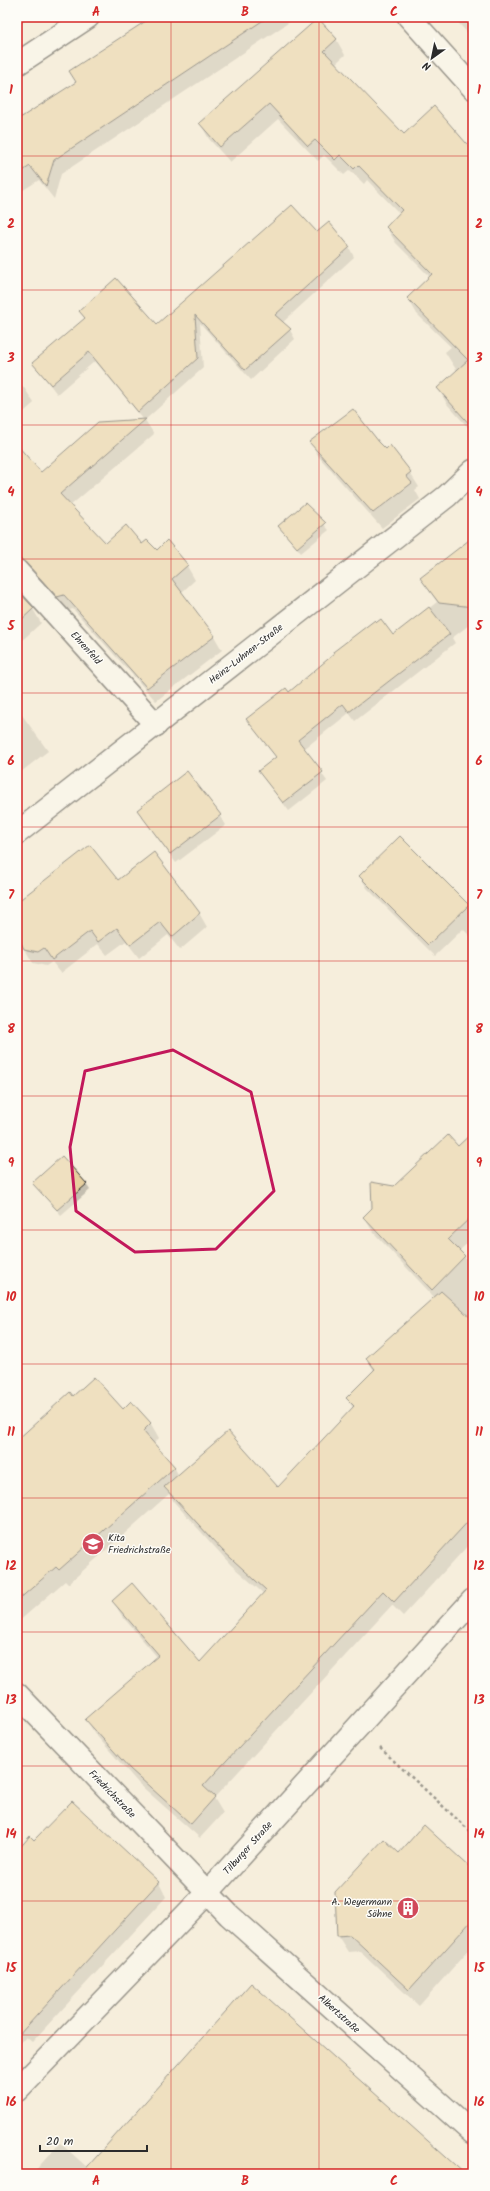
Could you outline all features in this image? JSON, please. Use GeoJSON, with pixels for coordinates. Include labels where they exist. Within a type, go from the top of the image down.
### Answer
{"type":"FeatureCollection","features":[{"type":"Feature","properties":{"kind":"street"},"geometry":{"type":"LineString","coordinates":[[17,64],[88,17]]}},
{"type":"Feature","properties":{"kind":"street"},"geometry":{"type":"LineString","coordinates":[[409,17],[473,88]]}},
{"type":"Feature","properties":{"kind":"street","name":"Heinz-Luhnen-Straße"},"geometry":{"type":"LineString","coordinates":[[17,833],[447,496],[473,471]]}},
{"type":"Feature","properties":{"kind":"street","name":"Ehrenfeld"},"geometry":{"type":"LineString","coordinates":[[17,572],[156,725]]}},
{"type":"Feature","properties":{"kind":"street","name":"Tilburger Straße"},"geometry":{"type":"LineString","coordinates":[[17,2090],[208,1892],[473,1600]]}},
{"type":"Feature","properties":{"kind":"street","name":"Friedrichstraße"},"geometry":{"type":"LineString","coordinates":[[17,1694],[208,1892]]}},
{"type":"Feature","properties":{"kind":"street","name":"Albertstraße"},"geometry":{"type":"LineString","coordinates":[[208,1892],[229,1915],[473,2133]]}},
{"type":"Feature","properties":{"kind":"path"},"geometry":{"type":"LineString","coordinates":[[358,1727],[473,1834]]}},
{"type":"Feature","properties":{"kind":"highlighted area"},"geometry":{"type":"Polygon","coordinates":[[[173,1050],[251,1092],[274,1191],[216,1249],[135,1252],[76,1211],[70,1147],[85,1071],[173,1050]]]}},
{"type":"Feature","properties":{"kind":"building"},"geometry":{"type":"Polygon","coordinates":[[[152,17],[268,17],[54,160],[46,186],[30,166],[17,175],[17,120],[76,82],[69,71],[152,17]]]}},
{"type":"Feature","properties":{"kind":"building"},"geometry":{"type":"Polygon","coordinates":[[[318,18],[337,39],[324,51],[404,134],[434,106],[473,151],[473,428],[437,388],[468,360],[407,298],[432,274],[386,227],[402,210],[358,165],[354,169],[340,155],[335,160],[315,140],[308,146],[269,104],[220,147],[199,123],[318,18]]]}},
{"type":"Feature","properties":{"kind":"building"},"geometry":{"type":"Polygon","coordinates":[[[292,205],[317,232],[329,222],[350,247],[275,315],[291,329],[245,370],[195,315],[198,358],[138,412],[89,352],[51,385],[32,363],[85,318],[79,311],[116,278],[157,324],[292,205]]]}},
{"type":"Feature","properties":{"kind":"building"},"geometry":{"type":"Polygon","coordinates":[[[353,409],[379,442],[386,449],[390,445],[411,472],[406,476],[412,483],[373,513],[309,442],[353,409]]]}},
{"type":"Feature","properties":{"kind":"building"},"geometry":{"type":"Polygon","coordinates":[[[146,419],[60,494],[106,543],[126,525],[142,544],[147,540],[157,550],[167,540],[188,565],[172,579],[215,636],[147,688],[64,595],[57,597],[26,563],[17,559],[17,445],[41,472],[98,422],[146,419]]]}},
{"type":"Feature","properties":{"kind":"building"},"geometry":{"type":"Polygon","coordinates":[[[305,503],[326,523],[297,548],[278,526],[305,503]]]}},
{"type":"Feature","properties":{"kind":"building"},"geometry":{"type":"Polygon","coordinates":[[[473,537],[473,607],[439,603],[420,578],[473,537]]]}},
{"type":"Feature","properties":{"kind":"building"},"geometry":{"type":"Polygon","coordinates":[[[17,590],[34,608],[17,624],[17,590]]]}},
{"type":"Feature","properties":{"kind":"building"},"geometry":{"type":"Polygon","coordinates":[[[429,607],[450,634],[349,712],[343,704],[298,740],[323,772],[283,803],[258,771],[276,757],[246,719],[286,688],[289,692],[334,654],[333,652],[375,620],[377,622],[381,619],[393,635],[429,607]]]}},
{"type":"Feature","properties":{"kind":"building"},"geometry":{"type":"Polygon","coordinates":[[[187,771],[221,815],[170,854],[137,810],[187,771]]]}},
{"type":"Feature","properties":{"kind":"building"},"geometry":{"type":"Polygon","coordinates":[[[400,836],[469,905],[428,945],[359,876],[400,836]]]}},
{"type":"Feature","properties":{"kind":"building"},"geometry":{"type":"Polygon","coordinates":[[[90,845],[118,880],[154,852],[200,913],[172,937],[160,922],[130,945],[117,928],[98,942],[90,931],[52,960],[44,948],[38,952],[24,949],[17,934],[17,902],[90,845]]]}},
{"type":"Feature","properties":{"kind":"building"},"geometry":{"type":"Polygon","coordinates":[[[473,1132],[473,1215],[448,1239],[465,1256],[432,1290],[363,1217],[372,1208],[371,1182],[394,1186],[448,1135],[458,1146],[473,1132]]]}},
{"type":"Feature","properties":{"kind":"building"},"geometry":{"type":"Polygon","coordinates":[[[62,1156],[87,1184],[57,1210],[32,1183],[62,1156]]]}},
{"type":"Feature","properties":{"kind":"building"},"geometry":{"type":"Polygon","coordinates":[[[441,1291],[473,1320],[473,1516],[394,1602],[383,1591],[203,1786],[215,1797],[191,1824],[130,1769],[85,1719],[159,1655],[112,1601],[132,1583],[200,1662],[266,1590],[222,1550],[164,1487],[228,1431],[278,1487],[354,1406],[346,1398],[375,1369],[366,1358],[441,1291]]]}},
{"type":"Feature","properties":{"kind":"building"},"geometry":{"type":"Polygon","coordinates":[[[94,1377],[123,1409],[131,1401],[151,1423],[143,1431],[175,1467],[59,1570],[56,1567],[17,1601],[17,1440],[70,1392],[73,1396],[94,1377]]]}},
{"type":"Feature","properties":{"kind":"building"},"geometry":{"type":"Polygon","coordinates":[[[72,1801],[159,1882],[17,2037],[17,1851],[30,1836],[34,1840],[72,1801]]]}},
{"type":"Feature","properties":{"kind":"building","name":"A. Weyermann Söhne"},"geometry":{"type":"Polygon","coordinates":[[[424,1825],[473,1870],[473,1919],[409,1990],[350,1935],[337,1936],[335,1892],[384,1839],[399,1853],[424,1825]]]}},
{"type":"Feature","properties":{"kind":"building"},"geometry":{"type":"Polygon","coordinates":[[[251,1983],[465,2174],[81,2174],[251,1983]]]}},
{"type":"Feature","properties":{"kind":"place","name":"Kita Friedrichstraße"},"geometry":{"type":"Point","coordinates":[93,1544]}},
{"type":"Feature","properties":{"kind":"place","name":"A. Weyermann Söhne"},"geometry":{"type":"Point","coordinates":[408,1908]}}]}
